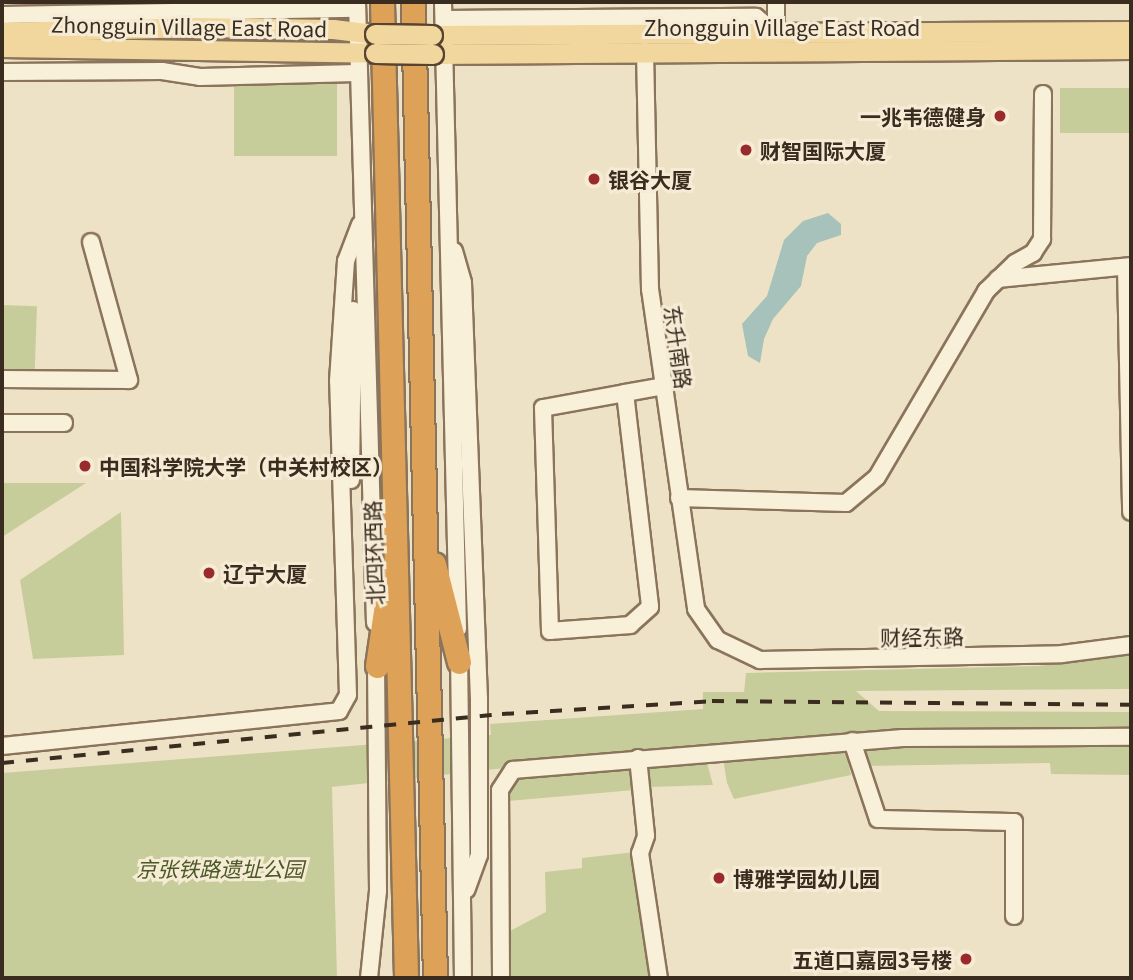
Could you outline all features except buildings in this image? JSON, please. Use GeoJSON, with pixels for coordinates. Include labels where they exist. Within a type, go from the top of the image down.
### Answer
{"type":"FeatureCollection","features":[{"type":"Feature","properties":{"kind":"highway","name":"北四环西路"},"geometry":{"type":"LineString","coordinates":[[382,2],[406,978]]}},
{"type":"Feature","properties":{"kind":"highway"},"geometry":{"type":"LineString","coordinates":[[413,2],[435,978]]}},
{"type":"Feature","properties":{"kind":"highway"},"geometry":{"type":"LineString","coordinates":[[423,522],[459,662]]}},
{"type":"Feature","properties":{"kind":"highway"},"geometry":{"type":"LineString","coordinates":[[377,666],[395,538]]}},
{"type":"Feature","properties":{"kind":"main road","name":"Zhongguin Village East Road"},"geometry":{"type":"LineString","coordinates":[[2,32],[197,27],[366,43]]}},
{"type":"Feature","properties":{"kind":"main road","name":"Zhongguin Village East Road"},"geometry":{"type":"LineString","coordinates":[[439,40],[1131,31]]}},
{"type":"Feature","properties":{"kind":"main road","name":"Zhongguin Village East Road"},"geometry":{"type":"LineString","coordinates":[[439,40],[645,51],[1131,49]]}},
{"type":"Feature","properties":{"kind":"main road"},"geometry":{"type":"LineString","coordinates":[[366,43],[439,40]]}},
{"type":"Feature","properties":{"kind":"main road","name":"Zhongguin Village East Road"},"geometry":{"type":"LineString","coordinates":[[2,47],[366,43]]}},
{"type":"Feature","properties":{"kind":"street"},"geometry":{"type":"LineString","coordinates":[[258,2],[290,2]]}},
{"type":"Feature","properties":{"kind":"street"},"geometry":{"type":"LineString","coordinates":[[443,2],[439,40],[459,662],[463,978]]}},
{"type":"Feature","properties":{"kind":"street"},"geometry":{"type":"LineString","coordinates":[[776,2],[776,34]]}},
{"type":"Feature","properties":{"kind":"street"},"geometry":{"type":"LineString","coordinates":[[2,15],[137,8],[357,5]]}},
{"type":"Feature","properties":{"kind":"street","name":"北四环西路"},"geometry":{"type":"LineString","coordinates":[[357,5],[366,43],[357,73],[377,666],[378,891],[369,978]]}},
{"type":"Feature","properties":{"kind":"street","name":"东升南路"},"geometry":{"type":"LineString","coordinates":[[645,51],[650,289],[696,609],[718,640]]}},
{"type":"Feature","properties":{"kind":"street"},"geometry":{"type":"LineString","coordinates":[[2,72],[162,71],[200,77],[357,73]]}},
{"type":"Feature","properties":{"kind":"street"},"geometry":{"type":"LineString","coordinates":[[679,498],[846,503],[877,477],[986,291],[1033,253],[1042,239],[1043,94]]}},
{"type":"Feature","properties":{"kind":"street"},"geometry":{"type":"LineString","coordinates":[[2,746],[340,711],[348,695],[338,381],[345,261],[362,220]]}},
{"type":"Feature","properties":{"kind":"street"},"geometry":{"type":"LineString","coordinates":[[447,228],[463,283],[479,699],[479,855],[462,902]]}},
{"type":"Feature","properties":{"kind":"street"},"geometry":{"type":"LineString","coordinates":[[2,379],[129,380],[91,242]]}},
{"type":"Feature","properties":{"kind":"street"},"geometry":{"type":"LineString","coordinates":[[998,279],[1129,266],[1131,512]]}},
{"type":"Feature","properties":{"kind":"street"},"geometry":{"type":"LineString","coordinates":[[347,614],[353,279],[364,271]]}},
{"type":"Feature","properties":{"kind":"street"},"geometry":{"type":"LineString","coordinates":[[625,393],[650,607],[630,625],[550,631],[543,408],[663,386]]}},
{"type":"Feature","properties":{"kind":"street"},"geometry":{"type":"LineString","coordinates":[[2,424],[64,423]]}},
{"type":"Feature","properties":{"kind":"street","name":"财经东路"},"geometry":{"type":"LineString","coordinates":[[718,640],[760,660],[1062,654],[1131,645]]}},
{"type":"Feature","properties":{"kind":"street"},"geometry":{"type":"LineString","coordinates":[[501,978],[500,790],[504,779],[513,770],[852,741],[1131,737]]}},
{"type":"Feature","properties":{"kind":"street"},"geometry":{"type":"LineString","coordinates":[[852,741],[857,769],[878,819],[1014,822],[1014,916]]}},
{"type":"Feature","properties":{"kind":"street"},"geometry":{"type":"LineString","coordinates":[[638,758],[646,836],[640,853],[659,978]]}},
{"type":"Feature","properties":{"kind":"green space"},"geometry":{"type":"Polygon","coordinates":[[[234,78],[337,78],[337,156],[234,156],[234,78]]]}},
{"type":"Feature","properties":{"kind":"green space"},"geometry":{"type":"Polygon","coordinates":[[[1060,88],[1131,88],[1131,133],[1060,133],[1060,88]]]}},
{"type":"Feature","properties":{"kind":"green space"},"geometry":{"type":"Polygon","coordinates":[[[2,305],[37,306],[35,373],[2,372],[2,305]]]}},
{"type":"Feature","properties":{"kind":"green space"},"geometry":{"type":"Polygon","coordinates":[[[2,483],[86,483],[2,537],[2,483]]]}},
{"type":"Feature","properties":{"kind":"green space"},"geometry":{"type":"Polygon","coordinates":[[[121,512],[124,655],[33,659],[20,580],[121,512]]]}},
{"type":"Feature","properties":{"kind":"green space","name":"京张铁路遗址公园"},"geometry":{"type":"Polygon","coordinates":[[[1131,655],[1131,689],[856,691],[879,711],[1131,712],[1131,733],[881,733],[724,744],[332,787],[337,978],[2,978],[2,773],[491,735],[490,724],[703,709],[703,692],[744,692],[746,673],[1038,666],[1131,655]]]}},
{"type":"Feature","properties":{"kind":"green space"},"geometry":{"type":"Polygon","coordinates":[[[1131,741],[1131,775],[1051,774],[1050,763],[863,766],[860,746],[1131,741]]]}},
{"type":"Feature","properties":{"kind":"green space"},"geometry":{"type":"Polygon","coordinates":[[[845,749],[851,775],[734,799],[727,783],[723,758],[845,749]]]}},
{"type":"Feature","properties":{"kind":"green space"},"geometry":{"type":"Polygon","coordinates":[[[706,759],[713,785],[649,787],[647,765],[706,759]]]}},
{"type":"Feature","properties":{"kind":"green space"},"geometry":{"type":"Polygon","coordinates":[[[630,765],[635,790],[507,801],[507,784],[518,773],[630,765]]]}},
{"type":"Feature","properties":{"kind":"green space"},"geometry":{"type":"Polygon","coordinates":[[[635,852],[656,978],[507,978],[508,932],[546,912],[545,872],[582,868],[582,858],[635,852]]]}},
{"type":"Feature","properties":{"kind":"water"},"geometry":{"type":"Polygon","coordinates":[[[828,213],[841,224],[841,235],[817,243],[807,256],[801,286],[773,319],[764,339],[760,363],[748,356],[742,324],[767,296],[784,240],[803,221],[828,213]]]}},
{"type":"Feature","properties":{"kind":"railway"},"geometry":{"type":"LineString","coordinates":[[2,763],[502,714],[712,701],[1131,705]]}},
{"type":"Feature","properties":{"kind":"place","name":"一兆韦德健身"},"geometry":{"type":"Point","coordinates":[1000,116]}},
{"type":"Feature","properties":{"kind":"place","name":"财智国际大厦"},"geometry":{"type":"Point","coordinates":[746,150]}},
{"type":"Feature","properties":{"kind":"place","name":"银谷大厦"},"geometry":{"type":"Point","coordinates":[594,179]}},
{"type":"Feature","properties":{"kind":"place","name":"中国科学院大学（中关村校区）"},"geometry":{"type":"Point","coordinates":[85,466]}},
{"type":"Feature","properties":{"kind":"place","name":"辽宁大厦"},"geometry":{"type":"Point","coordinates":[209,573]}},
{"type":"Feature","properties":{"kind":"place","name":"博雅学园幼儿园"},"geometry":{"type":"Point","coordinates":[719,878]}},
{"type":"Feature","properties":{"kind":"place","name":"五道口嘉园3号楼"},"geometry":{"type":"Point","coordinates":[966,959]}}]}
